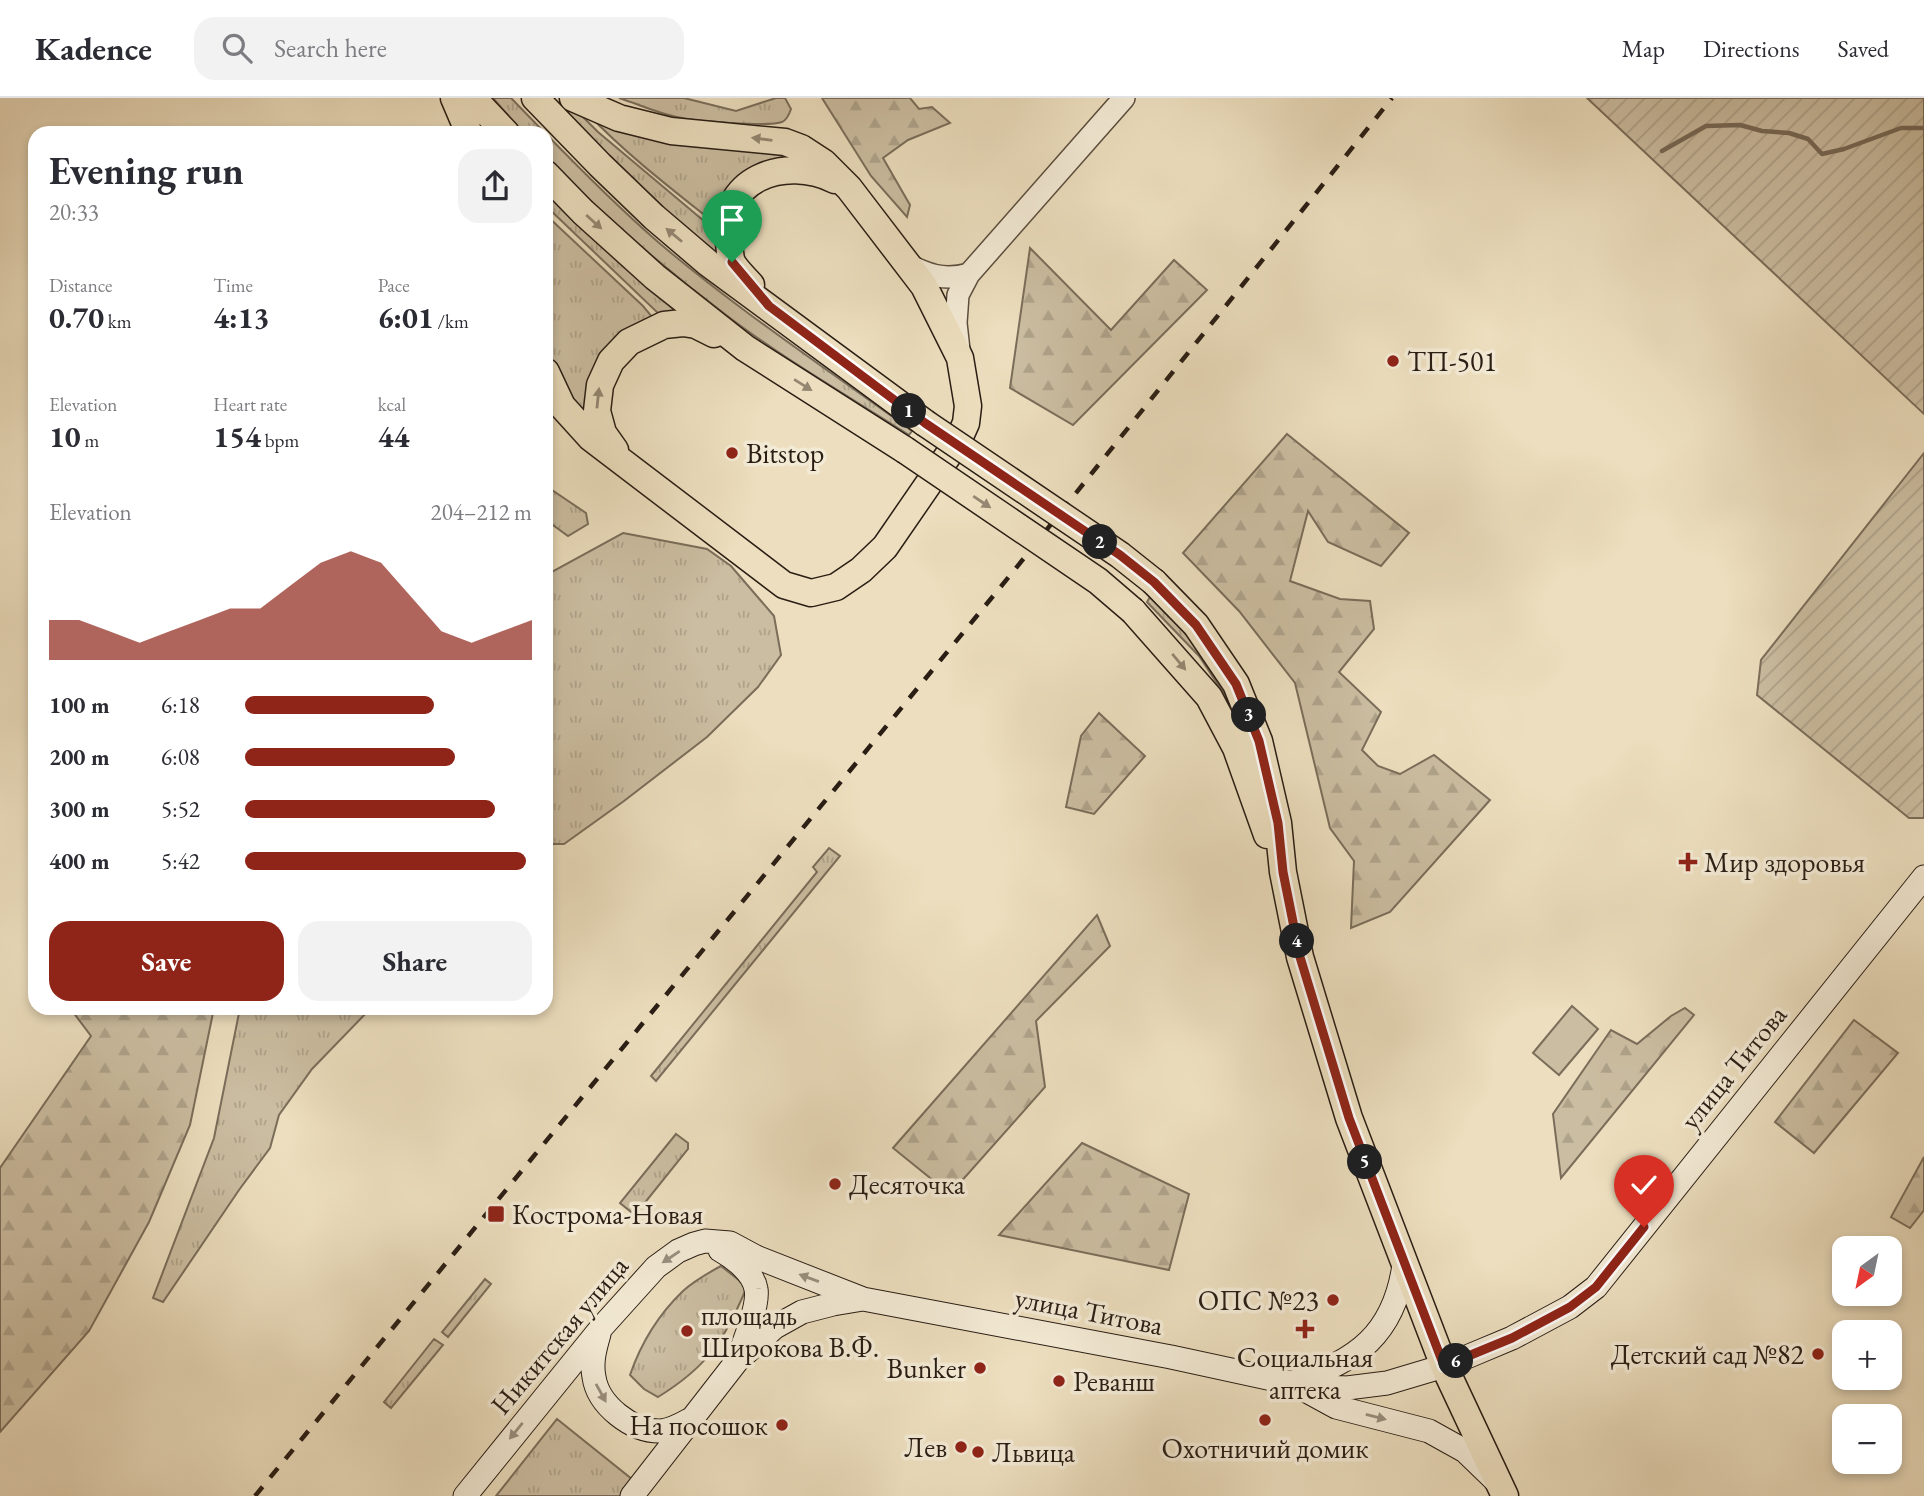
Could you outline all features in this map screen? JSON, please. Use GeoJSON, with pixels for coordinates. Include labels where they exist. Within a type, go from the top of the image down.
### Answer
{"type":"FeatureCollection","features":[{"type":"Feature","properties":{"kind":"main road"},"geometry":{"type":"LineString","coordinates":[[454,98],[466,126]]}},
{"type":"Feature","properties":{"kind":"main road"},"geometry":{"type":"LineString","coordinates":[[473,98],[499,126]]}},
{"type":"Feature","properties":{"kind":"main road"},"geometry":{"type":"LineString","coordinates":[[535,98],[653,217],[708,263],[925,423],[1120,555],[1154,582],[1196,625],[1236,684],[1259,741],[1278,823],[1283,872],[1300,957],[1345,1106],[1444,1366],[1502,1490]]}},
{"type":"Feature","properties":{"kind":"main road"},"geometry":{"type":"LineString","coordinates":[[553,387],[562,406],[591,438],[784,584],[811,593],[836,587],[862,570],[885,547],[958,441],[966,423],[968,406],[960,358],[924,286],[849,188],[824,163],[802,148],[785,142],[671,131],[619,118],[573,98]]}},
{"type":"Feature","properties":{"kind":"main road"},"geometry":{"type":"LineString","coordinates":[[769,306],[732,262],[727,233],[728,216],[735,200],[749,183],[765,174],[784,170],[821,173],[849,188]]}},
{"type":"Feature","properties":{"kind":"main road"},"geometry":{"type":"LineString","coordinates":[[553,181],[655,277],[745,348],[905,450],[1098,581],[1133,611],[1209,697],[1236,748],[1263,827],[1283,872]]}},
{"type":"Feature","properties":{"kind":"main road"},"geometry":{"type":"LineString","coordinates":[[621,460],[603,433],[597,411],[600,384],[611,361],[629,342],[664,325],[683,323],[696,325],[745,348]]}},
{"type":"Feature","properties":{"kind":"main road","name":"улица Титова"},"geometry":{"type":"LineString","coordinates":[[863,1299],[1291,1382],[1347,1388],[1387,1383],[1444,1366],[1512,1338],[1570,1307],[1596,1287],[1924,877]]}},
{"type":"Feature","properties":{"kind":"main road"},"geometry":{"type":"LineString","coordinates":[[705,1241],[730,1243],[756,1257],[863,1299]]}},
{"type":"Feature","properties":{"kind":"main road"},"geometry":{"type":"LineString","coordinates":[[705,1241],[738,1263],[750,1275],[757,1290],[747,1335],[737,1361]]}},
{"type":"Feature","properties":{"kind":"main road","name":"Никитская улица"},"geometry":{"type":"LineString","coordinates":[[465,1496],[601,1328],[656,1266],[678,1251],[705,1241]]}},
{"type":"Feature","properties":{"kind":"main road"},"geometry":{"type":"LineString","coordinates":[[1291,1382],[1337,1364],[1369,1343],[1386,1321],[1401,1284],[1404,1265]]}},
{"type":"Feature","properties":{"kind":"main road"},"geometry":{"type":"LineString","coordinates":[[632,1496],[737,1361],[775,1327],[802,1312],[863,1299]]}},
{"type":"Feature","properties":{"kind":"main road"},"geometry":{"type":"LineString","coordinates":[[601,1328],[593,1355],[594,1378],[603,1399],[620,1416],[642,1428],[660,1431],[678,1426],[694,1417]]}},
{"type":"Feature","properties":{"kind":"main road"},"geometry":{"type":"LineString","coordinates":[[1291,1382],[1336,1407],[1429,1431],[1465,1451],[1502,1490]]}},
{"type":"Feature","properties":{"kind":"street"},"geometry":{"type":"LineString","coordinates":[[960,358],[956,323],[958,295],[969,274],[1124,98]]}},
{"type":"Feature","properties":{"kind":"street"},"geometry":{"type":"LineString","coordinates":[[905,262],[925,273],[954,278],[969,274]]}},
{"type":"Feature","properties":{"kind":"green space"},"geometry":{"type":"Polygon","coordinates":[[[493,98],[511,98],[538,126],[517,126],[493,98]]]}},
{"type":"Feature","properties":{"kind":"green space"},"geometry":{"type":"Polygon","coordinates":[[[547,98],[577,111],[598,132],[717,232],[717,259],[547,98]]]}},
{"type":"Feature","properties":{"kind":"green space"},"geometry":{"type":"Polygon","coordinates":[[[619,98],[684,98],[736,111],[776,98],[785,98],[791,109],[782,122],[730,123],[677,117],[619,98]]]}},
{"type":"Feature","properties":{"kind":"green space"},"geometry":{"type":"Polygon","coordinates":[[[822,98],[910,98],[919,109],[932,107],[950,123],[908,140],[883,158],[910,205],[907,217],[871,176],[822,98]]]}},
{"type":"Feature","properties":{"kind":"green space"},"geometry":{"type":"Polygon","coordinates":[[[1587,98],[1924,98],[1924,414],[1587,98]]]}},
{"type":"Feature","properties":{"kind":"green space"},"geometry":{"type":"Polygon","coordinates":[[[588,114],[748,145],[797,159],[717,225],[634,158],[588,114]]]}},
{"type":"Feature","properties":{"kind":"green space"},"geometry":{"type":"Polygon","coordinates":[[[553,141],[629,216],[688,267],[912,431],[909,435],[770,347],[679,278],[553,164],[553,141]]]}},
{"type":"Feature","properties":{"kind":"green space"},"geometry":{"type":"Polygon","coordinates":[[[553,200],[678,313],[661,316],[553,213],[553,200]]]}},
{"type":"Feature","properties":{"kind":"green space"},"geometry":{"type":"Polygon","coordinates":[[[553,222],[653,318],[635,326],[588,424],[557,376],[553,363],[553,222]]]}},
{"type":"Feature","properties":{"kind":"green space"},"geometry":{"type":"Polygon","coordinates":[[[1030,248],[1111,330],[1174,260],[1207,290],[1073,425],[1010,388],[1030,248]]]}},
{"type":"Feature","properties":{"kind":"green space"},"geometry":{"type":"Polygon","coordinates":[[[1287,434],[1409,533],[1381,566],[1328,542],[1308,511],[1290,581],[1340,599],[1370,601],[1374,629],[1339,672],[1381,712],[1362,750],[1378,766],[1400,774],[1434,755],[1490,800],[1390,912],[1351,928],[1354,861],[1330,828],[1295,683],[1239,611],[1183,553],[1287,434]]]}},
{"type":"Feature","properties":{"kind":"green space"},"geometry":{"type":"Polygon","coordinates":[[[1924,453],[1924,818],[1909,818],[1757,695],[1761,660],[1924,453]]]}},
{"type":"Feature","properties":{"kind":"green space"},"geometry":{"type":"Polygon","coordinates":[[[553,491],[586,513],[588,524],[568,536],[553,525],[553,491]]]}},
{"type":"Feature","properties":{"kind":"green space"},"geometry":{"type":"Polygon","coordinates":[[[623,533],[707,549],[731,566],[774,616],[781,655],[758,687],[707,737],[564,844],[553,844],[553,571],[623,533]]]}},
{"type":"Feature","properties":{"kind":"green space"},"geometry":{"type":"Polygon","coordinates":[[[1150,597],[1174,614],[1206,650],[1234,709],[1199,656],[1147,602],[1150,597]]]}},
{"type":"Feature","properties":{"kind":"green space"},"geometry":{"type":"Polygon","coordinates":[[[1099,713],[1145,756],[1094,814],[1066,807],[1081,736],[1099,713]]]}},
{"type":"Feature","properties":{"kind":"green space"},"geometry":{"type":"Polygon","coordinates":[[[829,848],[840,856],[656,1081],[651,1076],[817,872],[813,867],[829,848]]]}},
{"type":"Feature","properties":{"kind":"green space"},"geometry":{"type":"Polygon","coordinates":[[[1097,915],[1110,946],[1036,1021],[1045,1087],[950,1194],[893,1148],[1097,915]]]}},
{"type":"Feature","properties":{"kind":"green space"},"geometry":{"type":"Polygon","coordinates":[[[1572,1006],[1598,1029],[1559,1075],[1533,1053],[1572,1006]]]}},
{"type":"Feature","properties":{"kind":"green space"},"geometry":{"type":"Polygon","coordinates":[[[1685,1008],[1694,1015],[1561,1178],[1553,1114],[1611,1030],[1637,1044],[1685,1008]]]}},
{"type":"Feature","properties":{"kind":"green space"},"geometry":{"type":"Polygon","coordinates":[[[75,1015],[213,1015],[190,1125],[149,1222],[89,1331],[0,1432],[0,1168],[91,1036],[75,1015]]]}},
{"type":"Feature","properties":{"kind":"green space"},"geometry":{"type":"Polygon","coordinates":[[[239,1015],[364,1015],[312,1069],[279,1115],[270,1148],[163,1302],[153,1298],[214,1138],[239,1015]]]}},
{"type":"Feature","properties":{"kind":"green space"},"geometry":{"type":"Polygon","coordinates":[[[1854,1020],[1898,1053],[1814,1153],[1775,1122],[1854,1020]]]}},
{"type":"Feature","properties":{"kind":"green space"},"geometry":{"type":"Polygon","coordinates":[[[676,1134],[688,1143],[688,1149],[635,1215],[620,1203],[676,1134]]]}},
{"type":"Feature","properties":{"kind":"green space"},"geometry":{"type":"Polygon","coordinates":[[[1082,1143],[1189,1194],[1169,1270],[999,1235],[1082,1143]]]}},
{"type":"Feature","properties":{"kind":"green space"},"geometry":{"type":"Polygon","coordinates":[[[1924,1157],[1924,1210],[1910,1228],[1891,1217],[1924,1157]]]}},
{"type":"Feature","properties":{"kind":"green space"},"geometry":{"type":"Polygon","coordinates":[[[721,1266],[746,1289],[730,1324],[702,1363],[658,1397],[644,1389],[630,1375],[639,1352],[651,1330],[674,1300],[692,1284],[721,1266]]]}},
{"type":"Feature","properties":{"kind":"green space"},"geometry":{"type":"Polygon","coordinates":[[[485,1279],[491,1284],[448,1337],[442,1332],[485,1279]]]}},
{"type":"Feature","properties":{"kind":"green space"},"geometry":{"type":"Polygon","coordinates":[[[434,1339],[443,1345],[391,1408],[384,1402],[434,1339]]]}},
{"type":"Feature","properties":{"kind":"green space"},"geometry":{"type":"Polygon","coordinates":[[[557,1419],[633,1480],[620,1496],[496,1496],[557,1419]]]}},
{"type":"Feature","properties":{"kind":"waterway"},"geometry":{"type":"LineString","coordinates":[[1662,151],[1706,126],[1740,125],[1762,131],[1789,133],[1808,139],[1822,154],[1844,149],[1901,128],[1924,128]]}},
{"type":"Feature","properties":{"kind":"railway"},"geometry":{"type":"LineString","coordinates":[[255,1496],[1012,573],[1392,98]]}},
{"type":"Feature","properties":{"kind":"place","name":"ТП-501"},"geometry":{"type":"Point","coordinates":[1393,361]}},
{"type":"Feature","properties":{"kind":"place","name":"Bitstop"},"geometry":{"type":"Point","coordinates":[732,453]}},
{"type":"Feature","properties":{"kind":"place","name":"Мир здоровья"},"geometry":{"type":"Point","coordinates":[1688,862]}},
{"type":"Feature","properties":{"kind":"place","name":"Десяточка"},"geometry":{"type":"Point","coordinates":[835,1184]}},
{"type":"Feature","properties":{"kind":"place","name":"Кострома-Новая"},"geometry":{"type":"Point","coordinates":[496,1214]}},
{"type":"Feature","properties":{"kind":"place","name":"ОПС №23"},"geometry":{"type":"Point","coordinates":[1333,1300]}},
{"type":"Feature","properties":{"kind":"place","name":"Социальная аптека"},"geometry":{"type":"Point","coordinates":[1305,1329]}},
{"type":"Feature","properties":{"kind":"place","name":"площадь Широкова В.Ф."},"geometry":{"type":"Point","coordinates":[687,1331]}},
{"type":"Feature","properties":{"kind":"place","name":"Детский сад №82"},"geometry":{"type":"Point","coordinates":[1818,1354]}},
{"type":"Feature","properties":{"kind":"place","name":"Bunker"},"geometry":{"type":"Point","coordinates":[980,1368]}},
{"type":"Feature","properties":{"kind":"place","name":"Реванш"},"geometry":{"type":"Point","coordinates":[1059,1381]}},
{"type":"Feature","properties":{"kind":"place","name":"Охотничий домик"},"geometry":{"type":"Point","coordinates":[1265,1420]}},
{"type":"Feature","properties":{"kind":"place","name":"На посошок"},"geometry":{"type":"Point","coordinates":[782,1425]}},
{"type":"Feature","properties":{"kind":"place","name":"Лев"},"geometry":{"type":"Point","coordinates":[961,1447]}},
{"type":"Feature","properties":{"kind":"place","name":"Львица"},"geometry":{"type":"Point","coordinates":[978,1452]}},
{"type":"Feature","properties":{"kind":"route"},"geometry":{"type":"LineString","coordinates":[[732,262],[769,306],[925,423],[1120,555],[1154,582],[1196,625],[1236,684],[1259,741],[1278,823],[1283,872],[1300,957],[1349,1118],[1444,1366],[1512,1338],[1570,1307],[1596,1287],[1644,1227]]}}]}
